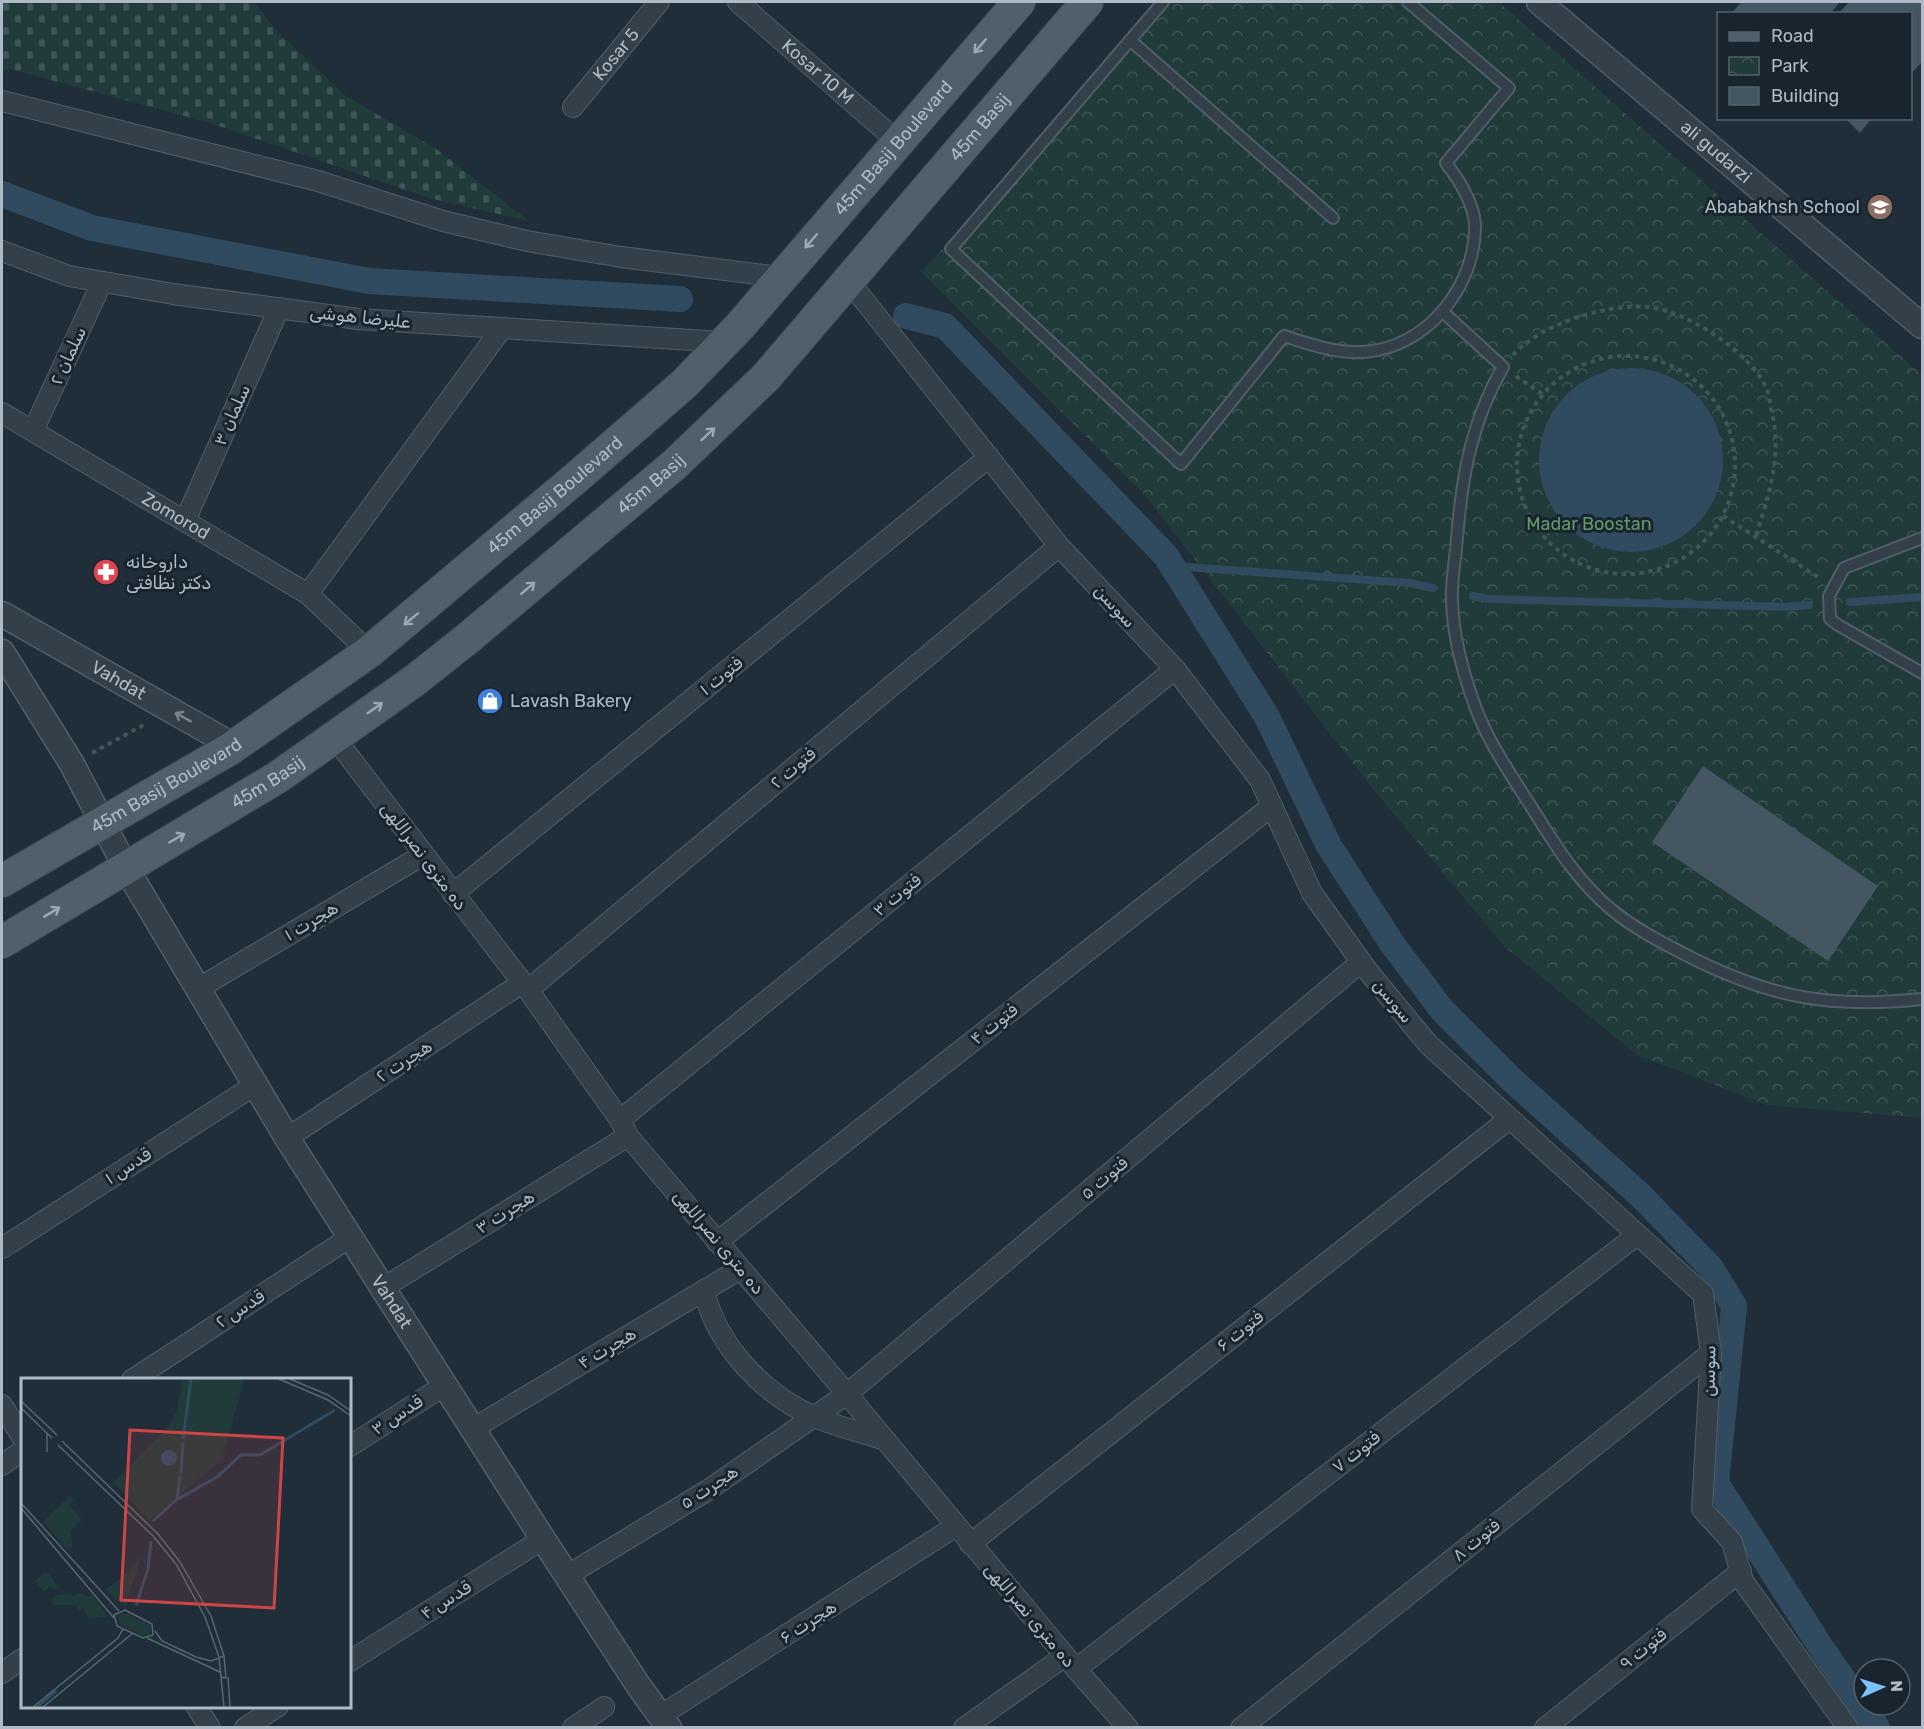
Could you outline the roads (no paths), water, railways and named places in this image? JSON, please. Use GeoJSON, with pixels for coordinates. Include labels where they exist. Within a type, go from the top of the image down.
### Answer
{"type":"FeatureCollection","features":[{"type":"Feature","properties":{"kind":"main road","name":"45m Basij Boulevard"},"geometry":{"type":"LineString","coordinates":[[2,881],[234,746],[369,652],[437,597],[684,384],[724,342],[1019,2]]}},
{"type":"Feature","properties":{"kind":"main road","name":"45m Basij"},"geometry":{"type":"LineString","coordinates":[[126,868],[257,790],[334,737],[467,639],[674,465],[730,414],[1087,2]]}},
{"type":"Feature","properties":{"kind":"main road"},"geometry":{"type":"LineString","coordinates":[[437,597],[467,639]]}},
{"type":"Feature","properties":{"kind":"main road"},"geometry":{"type":"LineString","coordinates":[[2,942],[126,868]]}},
{"type":"Feature","properties":{"kind":"street","name":"Kosar 5"},"geometry":{"type":"LineString","coordinates":[[573,107],[659,2]]}},
{"type":"Feature","properties":{"kind":"street","name":"Kosar 10 M"},"geometry":{"type":"LineString","coordinates":[[738,2],[898,141]]}},
{"type":"Feature","properties":{"kind":"street","name":"ali gudarzi"},"geometry":{"type":"LineString","coordinates":[[1539,2],[1923,326]]}},
{"type":"Feature","properties":{"kind":"street"},"geometry":{"type":"LineString","coordinates":[[2,101],[318,180],[443,221],[527,241],[621,257],[780,277]]}},
{"type":"Feature","properties":{"kind":"street","name":"علیرضا هوشی"},"geometry":{"type":"LineString","coordinates":[[2,251],[69,276],[358,319],[724,342]]}},
{"type":"Feature","properties":{"kind":"street","name":"سوسن"},"geometry":{"type":"LineString","coordinates":[[848,280],[1059,546],[1175,669],[1260,780],[1312,892],[1361,962],[1428,1044],[1703,1294],[1711,1353],[1702,1509],[1732,1542],[1743,1581],[1848,1728]]}},
{"type":"Feature","properties":{"kind":"street","name":"سلمان ۲"},"geometry":{"type":"LineString","coordinates":[[33,431],[102,282]]}},
{"type":"Feature","properties":{"kind":"street","name":"سلمان ۳"},"geometry":{"type":"LineString","coordinates":[[185,521],[279,308]]}},
{"type":"Feature","properties":{"kind":"street"},"geometry":{"type":"LineString","coordinates":[[308,594],[502,328]]}},
{"type":"Feature","properties":{"kind":"street","name":"Zomorod"},"geometry":{"type":"LineString","coordinates":[[2,413],[308,594],[369,652]]}},
{"type":"Feature","properties":{"kind":"street","name":"فتوت ۱"},"geometry":{"type":"LineString","coordinates":[[453,894],[988,457]]}},
{"type":"Feature","properties":{"kind":"street","name":"فتوت ۲"},"geometry":{"type":"LineString","coordinates":[[525,987],[1059,546]]}},
{"type":"Feature","properties":{"kind":"street","name":"Vahdat"},"geometry":{"type":"LineString","coordinates":[[2,614],[234,746]]}},
{"type":"Feature","properties":{"kind":"street"},"geometry":{"type":"LineString","coordinates":[[2,652],[72,764],[103,823]]}},
{"type":"Feature","properties":{"kind":"street","name":"فتوت ۳"},"geometry":{"type":"LineString","coordinates":[[624,1128],[1175,669]]}},
{"type":"Feature","properties":{"kind":"street","name":"ده متری نصراللهی"},"geometry":{"type":"LineString","coordinates":[[334,737],[525,987],[624,1128],[717,1242],[848,1394],[970,1544],[1128,1728]]}},
{"type":"Feature","properties":{"kind":"street","name":"فتوت ۴"},"geometry":{"type":"LineString","coordinates":[[717,1242],[1272,806]]}},
{"type":"Feature","properties":{"kind":"street","name":"Vahdat"},"geometry":{"type":"LineString","coordinates":[[103,823],[126,868],[349,1238],[664,1722]]}},
{"type":"Feature","properties":{"kind":"street","name":"هجرت ۱"},"geometry":{"type":"LineString","coordinates":[[199,988],[423,855]]}},
{"type":"Feature","properties":{"kind":"street","name":"فتوت ۵"},"geometry":{"type":"LineString","coordinates":[[848,1394],[1361,962]]}},
{"type":"Feature","properties":{"kind":"street","name":"هجرت ۲"},"geometry":{"type":"LineString","coordinates":[[287,1138],[525,987]]}},
{"type":"Feature","properties":{"kind":"street","name":"قدس ۱"},"geometry":{"type":"LineString","coordinates":[[2,1248],[255,1085]]}},
{"type":"Feature","properties":{"kind":"street","name":"فتوت ۶"},"geometry":{"type":"LineString","coordinates":[[970,1544],[1509,1119]]}},
{"type":"Feature","properties":{"kind":"street","name":"هجرت ۳"},"geometry":{"type":"LineString","coordinates":[[383,1288],[624,1128]]}},
{"type":"Feature","properties":{"kind":"street","name":"فتوت ۷"},"geometry":{"type":"LineString","coordinates":[[964,1728],[1070,1663],[1637,1235]]}},
{"type":"Feature","properties":{"kind":"street","name":"قدس ۲"},"geometry":{"type":"LineString","coordinates":[[135,1378],[349,1238]]}},
{"type":"Feature","properties":{"kind":"street","name":"هجرت ۴"},"geometry":{"type":"LineString","coordinates":[[474,1428],[740,1269]]}},
{"type":"Feature","properties":{"kind":"street"},"geometry":{"type":"LineString","coordinates":[[704,1290],[708,1306],[724,1340],[756,1378],[814,1417],[885,1440]]}},
{"type":"Feature","properties":{"kind":"street","name":"فتوت ۸"},"geometry":{"type":"LineString","coordinates":[[1241,1728],[1711,1353]]}},
{"type":"Feature","properties":{"kind":"street","name":"قدس ۳"},"geometry":{"type":"LineString","coordinates":[[351,1445],[445,1384]]}},
{"type":"Feature","properties":{"kind":"street","name":"هجرت ۵"},"geometry":{"type":"LineString","coordinates":[[568,1575],[708,1490],[848,1394]]}},
{"type":"Feature","properties":{"kind":"street"},"geometry":{"type":"LineString","coordinates":[[2,1405],[21,1435]]}},
{"type":"Feature","properties":{"kind":"street"},"geometry":{"type":"LineString","coordinates":[[2,1465],[21,1452]]}},
{"type":"Feature","properties":{"kind":"street","name":"هجرت ۶"},"geometry":{"type":"LineString","coordinates":[[664,1722],[956,1526]]}},
{"type":"Feature","properties":{"kind":"street","name":"قدس ۴"},"geometry":{"type":"LineString","coordinates":[[351,1660],[543,1539]]}},
{"type":"Feature","properties":{"kind":"street","name":"فتوت ۹"},"geometry":{"type":"LineString","coordinates":[[1545,1728],[1741,1571]]}},
{"type":"Feature","properties":{"kind":"street"},"geometry":{"type":"LineString","coordinates":[[2,1672],[21,1660]]}},
{"type":"Feature","properties":{"kind":"street"},"geometry":{"type":"LineString","coordinates":[[573,1728],[604,1707]]}},
{"type":"Feature","properties":{"kind":"street"},"geometry":{"type":"LineString","coordinates":[[197,1708],[210,1728]]}},
{"type":"Feature","properties":{"kind":"street"},"geometry":{"type":"LineString","coordinates":[[245,1728],[276,1708]]}},
{"type":"Feature","properties":{"kind":"lane"},"geometry":{"type":"LineString","coordinates":[[1163,2],[951,249],[1181,464],[1284,336],[1343,352],[1379,350],[1428,326],[1443,312],[1461,284],[1473,250],[1475,223],[1467,198],[1446,163],[1509,88],[1408,2]]}},
{"type":"Feature","properties":{"kind":"lane"},"geometry":{"type":"LineString","coordinates":[[1130,40],[1333,218]]}},
{"type":"Feature","properties":{"kind":"lane"},"geometry":{"type":"LineString","coordinates":[[1443,312],[1503,367],[1485,398],[1466,458],[1452,601],[1459,654],[1475,708],[1498,755],[1554,843],[1580,880],[1613,910],[1654,939],[1749,985],[1794,997],[1847,1002],[1923,999]]}},
{"type":"Feature","properties":{"kind":"lane"},"geometry":{"type":"LineString","coordinates":[[1923,538],[1844,568],[1832,586],[1829,596],[1830,619],[1923,673]]}},
{"type":"Feature","properties":{"kind":"water"},"geometry":{"type":"Polygon","coordinates":[[[1631,368],[1666,375],[1696,395],[1716,425],[1723,460],[1716,495],[1696,525],[1666,545],[1631,552],[1596,545],[1566,525],[1546,495],[1539,460],[1546,425],[1566,395],[1596,375],[1631,368]]]}},
{"type":"Feature","properties":{"kind":"waterway"},"geometry":{"type":"LineString","coordinates":[[2,194],[92,228],[369,281],[680,299]]}},
{"type":"Feature","properties":{"kind":"waterway"},"geometry":{"type":"LineString","coordinates":[[906,316],[945,326],[1166,556],[1267,717],[1329,846],[1393,945],[1442,1010],[1511,1079],[1641,1196],[1711,1268],[1734,1306],[1716,1483],[1822,1649],[1877,1728]]}},
{"type":"Feature","properties":{"kind":"waterway"},"geometry":{"type":"LineString","coordinates":[[1173,566],[1409,583],[1433,588]]}},
{"type":"Feature","properties":{"kind":"waterway"},"geometry":{"type":"LineString","coordinates":[[1473,596],[1489,599],[1785,607],[1809,605]]}},
{"type":"Feature","properties":{"kind":"waterway"},"geometry":{"type":"LineString","coordinates":[[1850,602],[1922,597]]}},
{"type":"Feature","properties":{"kind":"place","name":"Ababakhsh School"},"geometry":{"type":"Point","coordinates":[1880,207]}},
{"type":"Feature","properties":{"kind":"place","name":"داروخانه دکتر نظافتی"},"geometry":{"type":"Point","coordinates":[106,572]}},
{"type":"Feature","properties":{"kind":"place","name":"Lavash Bakery"},"geometry":{"type":"Point","coordinates":[490,701]}},
{"type":"Feature","properties":{"kind":"park label","name":"Madar Boostan"},"geometry":{"type":"Point","coordinates":[1589,524]}}]}
